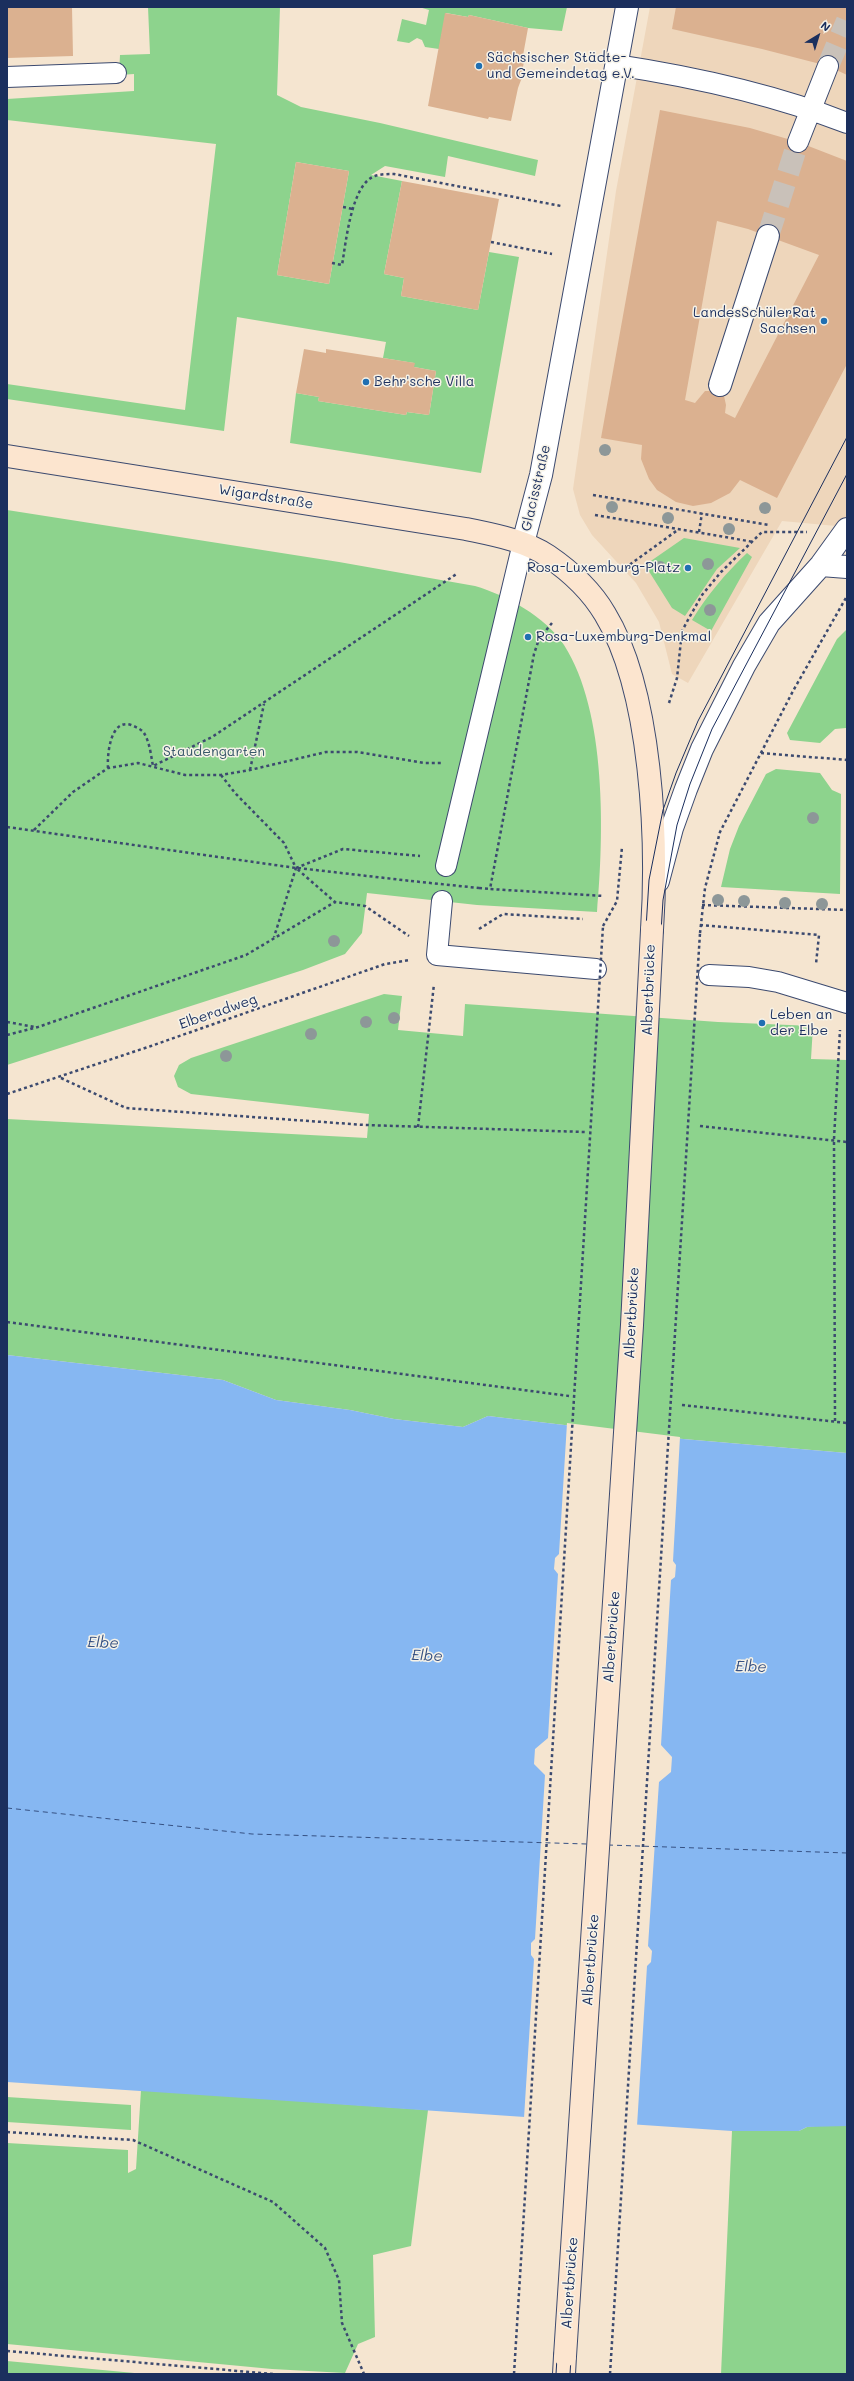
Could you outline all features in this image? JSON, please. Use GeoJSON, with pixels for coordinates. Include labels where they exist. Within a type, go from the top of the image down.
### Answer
{"type":"FeatureCollection","features":[{"type":"Feature","properties":{"kind":"main road","name":"Wigardstraße"},"geometry":{"type":"LineString","coordinates":[[7,456],[466,529],[523,543]]}},
{"type":"Feature","properties":{"kind":"main road"},"geometry":{"type":"LineString","coordinates":[[523,543],[548,556],[591,594],[605,614],[618,639],[628,666],[638,704],[647,767],[652,828],[654,899]]}},
{"type":"Feature","properties":{"kind":"main road","name":"Albertbrücke"},"geometry":{"type":"LineString","coordinates":[[564,2374],[632,1317],[654,899]]}},
{"type":"Feature","properties":{"kind":"street","name":"Glacisstraße"},"geometry":{"type":"LineString","coordinates":[[523,543],[541,475],[627,7]]}},
{"type":"Feature","properties":{"kind":"street"},"geometry":{"type":"LineString","coordinates":[[720,385],[768,236]]}},
{"type":"Feature","properties":{"kind":"street"},"geometry":{"type":"LineString","coordinates":[[654,899],[662,861],[681,802],[702,749],[721,709],[769,623],[821,565],[846,530]]}},
{"type":"Feature","properties":{"kind":"street"},"geometry":{"type":"LineString","coordinates":[[821,565],[847,567]]}},
{"type":"Feature","properties":{"kind":"lane"},"geometry":{"type":"LineString","coordinates":[[616,64],[742,89],[811,109],[847,123]]}},
{"type":"Feature","properties":{"kind":"lane"},"geometry":{"type":"LineString","coordinates":[[798,142],[828,66]]}},
{"type":"Feature","properties":{"kind":"lane"},"geometry":{"type":"LineString","coordinates":[[7,77],[116,73]]}},
{"type":"Feature","properties":{"kind":"lane"},"geometry":{"type":"LineString","coordinates":[[446,866],[469,764],[523,543]]}},
{"type":"Feature","properties":{"kind":"lane"},"geometry":{"type":"LineString","coordinates":[[442,901],[438,955],[596,969]]}},
{"type":"Feature","properties":{"kind":"lane"},"geometry":{"type":"LineString","coordinates":[[709,975],[749,977],[814,992],[844,1002]]}},
{"type":"Feature","properties":{"kind":"path"},"geometry":{"type":"LineString","coordinates":[[332,264],[342,265],[353,209],[361,188],[374,176],[394,174],[589,212]]}},
{"type":"Feature","properties":{"kind":"path"},"geometry":{"type":"LineString","coordinates":[[343,207],[353,209]]}},
{"type":"Feature","properties":{"kind":"path"},"geometry":{"type":"LineString","coordinates":[[491,242],[580,260]]}},
{"type":"Feature","properties":{"kind":"path"},"geometry":{"type":"LineString","coordinates":[[593,495],[769,525]]}},
{"type":"Feature","properties":{"kind":"path"},"geometry":{"type":"LineString","coordinates":[[699,532],[702,513]]}},
{"type":"Feature","properties":{"kind":"path"},"geometry":{"type":"LineString","coordinates":[[595,515],[754,542]]}},
{"type":"Feature","properties":{"kind":"path"},"geometry":{"type":"LineString","coordinates":[[625,568],[680,529]]}},
{"type":"Feature","properties":{"kind":"path"},"geometry":{"type":"LineString","coordinates":[[677,678],[682,631],[702,595],[721,572],[754,542],[762,532],[846,530]]}},
{"type":"Feature","properties":{"kind":"path"},"geometry":{"type":"LineString","coordinates":[[153,766],[212,737],[264,704],[458,573]]}},
{"type":"Feature","properties":{"kind":"path"},"geometry":{"type":"LineString","coordinates":[[610,2374],[702,905],[711,862],[720,832],[793,691],[847,595]]}},
{"type":"Feature","properties":{"kind":"path"},"geometry":{"type":"LineString","coordinates":[[490,889],[534,654],[539,638],[552,622]]}},
{"type":"Feature","properties":{"kind":"path"},"geometry":{"type":"LineString","coordinates":[[250,770],[264,704]]}},
{"type":"Feature","properties":{"kind":"path"},"geometry":{"type":"LineString","coordinates":[[108,768],[110,741],[120,726],[128,724],[141,730],[145,735],[153,766]]}},
{"type":"Feature","properties":{"kind":"path"},"geometry":{"type":"LineString","coordinates":[[34,830],[73,792],[108,768],[138,763],[185,775],[221,775],[250,770],[326,752],[357,752],[425,763],[469,764]]}},
{"type":"Feature","properties":{"kind":"path"},"geometry":{"type":"LineString","coordinates":[[761,753],[847,760]]}},
{"type":"Feature","properties":{"kind":"path"},"geometry":{"type":"LineString","coordinates":[[221,775],[235,793],[284,842],[296,868],[335,902],[365,906],[438,955]]}},
{"type":"Feature","properties":{"kind":"path"},"geometry":{"type":"LineString","coordinates":[[7,827],[296,868],[490,889],[604,896]]}},
{"type":"Feature","properties":{"kind":"path"},"geometry":{"type":"LineString","coordinates":[[296,868],[343,849],[426,856]]}},
{"type":"Feature","properties":{"kind":"path"},"geometry":{"type":"LineString","coordinates":[[274,937],[296,868]]}},
{"type":"Feature","properties":{"kind":"path"},"geometry":{"type":"LineString","coordinates":[[7,1035],[38,1027],[246,955],[335,902]]}},
{"type":"Feature","properties":{"kind":"path"},"geometry":{"type":"LineString","coordinates":[[702,905],[847,910]]}},
{"type":"Feature","properties":{"kind":"path"},"geometry":{"type":"LineString","coordinates":[[503,914],[583,920]]}},
{"type":"Feature","properties":{"kind":"path"},"geometry":{"type":"LineString","coordinates":[[700,925],[819,934],[814,992]]}},
{"type":"Feature","properties":{"kind":"path"},"geometry":{"type":"LineString","coordinates":[[514,2374],[603,926]]}},
{"type":"Feature","properties":{"kind":"path","name":"Elberadweg"},"geometry":{"type":"LineString","coordinates":[[7,1094],[61,1077],[385,964],[438,955]]}},
{"type":"Feature","properties":{"kind":"path"},"geometry":{"type":"LineString","coordinates":[[418,1127],[432,1002]]}},
{"type":"Feature","properties":{"kind":"path"},"geometry":{"type":"LineString","coordinates":[[7,1022],[38,1027]]}},
{"type":"Feature","properties":{"kind":"path"},"geometry":{"type":"LineString","coordinates":[[835,1421],[834,1139],[840,1023]]}},
{"type":"Feature","properties":{"kind":"path"},"geometry":{"type":"LineString","coordinates":[[61,1077],[126,1108],[418,1127],[585,1132]]}},
{"type":"Feature","properties":{"kind":"path"},"geometry":{"type":"LineString","coordinates":[[700,1126],[834,1139],[847,1142]]}},
{"type":"Feature","properties":{"kind":"path"},"geometry":{"type":"LineString","coordinates":[[7,1322],[569,1396]]}},
{"type":"Feature","properties":{"kind":"path"},"geometry":{"type":"LineString","coordinates":[[682,1405],[847,1423]]}},
{"type":"Feature","properties":{"kind":"path"},"geometry":{"type":"LineString","coordinates":[[7,2132],[133,2140],[273,2202],[325,2248],[339,2280],[342,2323],[364,2374]]}},
{"type":"Feature","properties":{"kind":"path"},"geometry":{"type":"LineString","coordinates":[[7,2351],[273,2374]]}},
{"type":"Feature","properties":{"kind":"shaded area"},"geometry":{"type":"Polygon","coordinates":[[[650,7],[847,7],[847,527],[782,521],[688,683],[672,674],[659,622],[636,583],[592,535],[580,515],[573,489],[616,191],[650,7]]]}},
{"type":"Feature","properties":{"kind":"green space"},"geometry":{"type":"Polygon","coordinates":[[[148,7],[280,7],[277,95],[301,107],[380,123],[538,160],[535,176],[448,156],[445,177],[385,166],[371,175],[402,181],[384,274],[404,278],[401,296],[478,310],[489,252],[519,257],[481,473],[290,443],[296,393],[319,397],[318,401],[406,415],[407,412],[429,415],[436,371],[414,367],[414,363],[383,358],[386,342],[237,317],[224,431],[7,399],[7,384],[185,410],[216,144],[7,120],[7,99],[134,91],[134,74],[119,75],[120,55],[150,54],[148,7]],[[296,162],[277,275],[329,284],[349,171],[296,162]]]}},
{"type":"Feature","properties":{"kind":"green space"},"geometry":{"type":"Polygon","coordinates":[[[419,7],[567,7],[562,31],[528,28],[469,15],[468,17],[446,13],[439,49],[425,47],[422,40],[417,38],[409,43],[397,41],[402,19],[426,25],[429,10],[419,7]]]}},
{"type":"Feature","properties":{"kind":"green space","name":"Staudengarten"},"geometry":{"type":"Polygon","coordinates":[[[7,510],[339,562],[475,586],[512,601],[536,616],[547,625],[564,645],[578,673],[588,704],[595,739],[601,811],[601,847],[597,912],[477,905],[367,893],[362,933],[345,954],[303,970],[7,1065],[7,510]]]}},
{"type":"Feature","properties":{"kind":"green space"},"geometry":{"type":"Polygon","coordinates":[[[684,538],[740,548],[717,569],[685,616],[672,608],[645,565],[684,538]]]}},
{"type":"Feature","properties":{"kind":"green space"},"geometry":{"type":"Polygon","coordinates":[[[747,553],[752,557],[711,631],[692,620],[717,585],[747,553]]]}},
{"type":"Feature","properties":{"kind":"green space"},"geometry":{"type":"Polygon","coordinates":[[[847,629],[846,728],[835,729],[820,743],[790,740],[787,733],[837,639],[847,629]]]}},
{"type":"Feature","properties":{"kind":"green space"},"geometry":{"type":"Polygon","coordinates":[[[776,769],[820,773],[832,790],[841,794],[840,894],[721,887],[730,849],[739,826],[766,774],[776,769]]]}},
{"type":"Feature","properties":{"kind":"green space"},"geometry":{"type":"Polygon","coordinates":[[[384,994],[402,996],[398,1030],[463,1036],[465,1004],[718,1022],[813,1026],[811,1059],[847,1060],[847,1453],[683,1439],[488,1416],[463,1427],[394,1419],[350,1410],[276,1400],[223,1380],[7,1355],[7,1119],[367,1138],[369,1114],[191,1094],[178,1087],[174,1076],[179,1065],[191,1058],[384,994]]]}},
{"type":"Feature","properties":{"kind":"green space"},"geometry":{"type":"Polygon","coordinates":[[[141,2090],[428,2110],[411,2246],[373,2255],[375,2337],[358,2344],[345,2373],[272,2369],[7,2344],[7,2143],[128,2150],[128,2173],[136,2169],[141,2090]]]}},
{"type":"Feature","properties":{"kind":"green space"},"geometry":{"type":"Polygon","coordinates":[[[7,2097],[131,2105],[131,2130],[7,2122],[7,2097]]]}},
{"type":"Feature","properties":{"kind":"green space"},"geometry":{"type":"Polygon","coordinates":[[[823,2125],[847,2126],[847,2374],[721,2374],[732,2131],[799,2131],[807,2127],[823,2125]]]}},
{"type":"Feature","properties":{"kind":"green space"},"geometry":{"type":"Polygon","coordinates":[[[7,2361],[145,2374],[7,2374],[7,2361]]]}},
{"type":"Feature","properties":{"kind":"water","name":"Elbe"},"geometry":{"type":"Polygon","coordinates":[[[7,1355],[223,1380],[276,1400],[350,1410],[394,1419],[463,1427],[488,1416],[683,1439],[847,1453],[847,2126],[807,2127],[799,2131],[732,2131],[7,2082],[7,1355]]]}},
{"type":"Feature","properties":{"kind":"pier"},"geometry":{"type":"Polygon","coordinates":[[[567,1423],[680,1437],[673,1561],[676,1565],[675,1577],[671,1580],[661,1745],[672,1757],[671,1772],[659,1782],[648,1946],[652,1951],[651,1962],[647,1966],[637,2126],[524,2118],[534,1959],[531,1955],[531,1943],[535,1939],[545,1775],[534,1764],[535,1749],[548,1738],[558,1574],[554,1569],[555,1558],[559,1554],[567,1423]]]}},
{"type":"Feature","properties":{"kind":"building"},"geometry":{"type":"Polygon","coordinates":[[[7,7],[72,7],[73,56],[7,58],[7,7]]]}},
{"type":"Feature","properties":{"kind":"building"},"geometry":{"type":"Polygon","coordinates":[[[676,7],[847,7],[847,75],[828,66],[762,49],[672,29],[676,7]]]}},
{"type":"Feature","properties":{"kind":"building","name":"Sächsischer Städte- und Gemeindetag e.V."},"geometry":{"type":"Polygon","coordinates":[[[445,13],[468,17],[469,15],[528,28],[522,61],[524,62],[522,71],[527,75],[521,80],[518,88],[511,121],[489,117],[488,119],[428,106],[445,13]]]}},
{"type":"Feature","properties":{"kind":"building"},"geometry":{"type":"Polygon","coordinates":[[[660,110],[750,128],[798,142],[847,161],[847,364],[777,498],[740,480],[730,493],[711,503],[693,506],[676,502],[657,490],[649,479],[641,459],[642,445],[601,438],[660,110]],[[717,221],[685,400],[695,403],[705,391],[717,391],[724,396],[726,405],[725,413],[735,418],[819,255],[748,229],[717,221]]]}},
{"type":"Feature","properties":{"kind":"building"},"geometry":{"type":"Polygon","coordinates":[[[296,162],[349,171],[329,284],[277,275],[296,162]]]}},
{"type":"Feature","properties":{"kind":"building"},"geometry":{"type":"Polygon","coordinates":[[[402,181],[499,199],[478,310],[401,296],[404,278],[384,274],[402,181]]]}},
{"type":"Feature","properties":{"kind":"building","name":"Behr'sche Villa"},"geometry":{"type":"Polygon","coordinates":[[[304,349],[326,353],[326,349],[415,363],[414,367],[436,371],[429,415],[407,412],[406,415],[318,401],[319,397],[296,393],[304,349]]]}},
{"type":"Feature","properties":{"kind":"ferry route"},"geometry":{"type":"LineString","coordinates":[[7,1808],[252,1834],[587,1844]]}},
{"type":"Feature","properties":{"kind":"ferry route"},"geometry":{"type":"LineString","coordinates":[[608,1845],[847,1853]]}},
{"type":"Feature","properties":{"kind":"tunnel"},"geometry":{"type":"LineString","coordinates":[[828,66],[847,21]]}},
{"type":"Feature","properties":{"kind":"tunnel"},"geometry":{"type":"LineString","coordinates":[[768,236],[798,142]]}},
{"type":"Feature","properties":{"kind":"tram line"},"geometry":{"type":"LineString","coordinates":[[556,2374],[649,880],[663,810],[676,773],[698,721],[847,437]]}},
{"type":"Feature","properties":{"kind":"tram line"},"geometry":{"type":"LineString","coordinates":[[570,2374],[663,900],[677,825],[690,784],[712,729],[847,474]]}},
{"type":"Feature","properties":{"kind":"place","name":"Sächsischer Städte- und Gemeindetag e.V."},"geometry":{"type":"Point","coordinates":[479,66]}},
{"type":"Feature","properties":{"kind":"place","name":"LandesSchülerRat Sachsen"},"geometry":{"type":"Point","coordinates":[824,321]}},
{"type":"Feature","properties":{"kind":"place","name":"Behr'sche Villa"},"geometry":{"type":"Point","coordinates":[366,382]}},
{"type":"Feature","properties":{"kind":"place","name":"Rosa-Luxemburg-Platz"},"geometry":{"type":"Point","coordinates":[688,568]}},
{"type":"Feature","properties":{"kind":"place","name":"Rosa-Luxemburg-Denkmal"},"geometry":{"type":"Point","coordinates":[528,637]}},
{"type":"Feature","properties":{"kind":"place","name":"Leben an der Elbe"},"geometry":{"type":"Point","coordinates":[762,1023]}}]}
